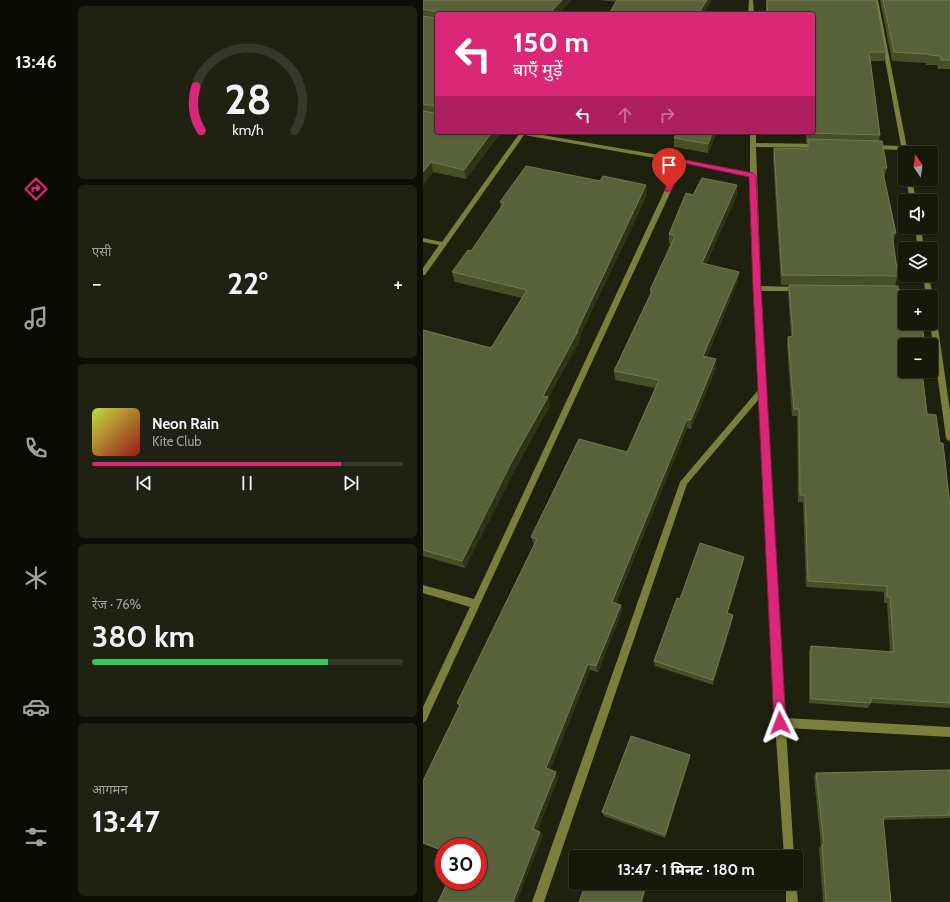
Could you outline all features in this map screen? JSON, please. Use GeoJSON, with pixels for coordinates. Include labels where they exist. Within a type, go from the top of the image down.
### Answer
{"type":"FeatureCollection","features":[{"type":"Feature","properties":{"kind":"street"},"geometry":{"type":"LineString","coordinates":[[751,0],[751,12]]}},
{"type":"Feature","properties":{"kind":"street"},"geometry":{"type":"LineString","coordinates":[[876,0],[904,146]]}},
{"type":"Feature","properties":{"kind":"street"},"geometry":{"type":"LineString","coordinates":[[423,272],[522,134]]}},
{"type":"Feature","properties":{"kind":"street"},"geometry":{"type":"LineString","coordinates":[[529,134],[682,161],[753,176]]}},
{"type":"Feature","properties":{"kind":"street"},"geometry":{"type":"LineString","coordinates":[[753,134],[757,288],[780,723],[789,850]]}},
{"type":"Feature","properties":{"kind":"street"},"geometry":{"type":"LineString","coordinates":[[753,145],[825,146]]}},
{"type":"Feature","properties":{"kind":"street"},"geometry":{"type":"LineString","coordinates":[[864,147],[898,150]]}},
{"type":"Feature","properties":{"kind":"street"},"geometry":{"type":"LineString","coordinates":[[423,718],[682,161]]}},
{"type":"Feature","properties":{"kind":"street"},"geometry":{"type":"LineString","coordinates":[[423,240],[443,244]]}},
{"type":"Feature","properties":{"kind":"street"},"geometry":{"type":"LineString","coordinates":[[757,288],[811,289]]}},
{"type":"Feature","properties":{"kind":"street"},"geometry":{"type":"LineString","coordinates":[[882,290],[898,291]]}},
{"type":"Feature","properties":{"kind":"street"},"geometry":{"type":"LineString","coordinates":[[934,330],[950,438]]}},
{"type":"Feature","properties":{"kind":"street"},"geometry":{"type":"LineString","coordinates":[[538,902],[684,482],[763,389]]}},
{"type":"Feature","properties":{"kind":"street"},"geometry":{"type":"LineString","coordinates":[[423,589],[476,604]]}},
{"type":"Feature","properties":{"kind":"street"},"geometry":{"type":"LineString","coordinates":[[780,723],[950,732]]}},
{"type":"Feature","properties":{"kind":"street"},"geometry":{"type":"LineString","coordinates":[[791,890],[792,902]]}},
{"type":"Feature","properties":{"kind":"building"},"geometry":{"type":"Polygon","coordinates":[[[423,0],[562,0],[551,12],[436,12],[423,9],[423,0]]]}},
{"type":"Feature","properties":{"kind":"building"},"geometry":{"type":"Polygon","coordinates":[[[617,0],[707,0],[700,11],[707,12],[610,12],[617,0]]]}},
{"type":"Feature","properties":{"kind":"building"},"geometry":{"type":"Polygon","coordinates":[[[767,0],[876,0],[886,52],[869,52],[880,135],[815,133],[815,12],[767,12],[767,0]]]}},
{"type":"Feature","properties":{"kind":"building"},"geometry":{"type":"Polygon","coordinates":[[[883,0],[950,0],[950,60],[941,60],[940,56],[928,54],[894,52],[883,0]]]}},
{"type":"Feature","properties":{"kind":"building"},"geometry":{"type":"Polygon","coordinates":[[[435,15],[435,106],[423,104],[423,16],[434,18],[435,15]]]}},
{"type":"Feature","properties":{"kind":"building"},"geometry":{"type":"Polygon","coordinates":[[[423,111],[434,113],[435,134],[491,134],[464,170],[431,162],[423,172],[423,111]]]}},
{"type":"Feature","properties":{"kind":"building"},"geometry":{"type":"Polygon","coordinates":[[[676,134],[712,134],[708,144],[674,138],[676,134]]]}},
{"type":"Feature","properties":{"kind":"building"},"geometry":{"type":"Polygon","coordinates":[[[808,139],[882,141],[887,168],[882,168],[896,233],[892,233],[898,276],[782,275],[774,148],[808,149],[808,139]]]}},
{"type":"Feature","properties":{"kind":"building"},"geometry":{"type":"Polygon","coordinates":[[[526,166],[600,181],[603,176],[646,185],[578,331],[543,396],[548,397],[512,461],[462,561],[423,550],[423,330],[491,348],[527,290],[452,272],[468,250],[471,251],[504,203],[500,202],[526,166]]]}},
{"type":"Feature","properties":{"kind":"building"},"geometry":{"type":"Polygon","coordinates":[[[702,178],[737,185],[702,263],[739,272],[703,356],[716,359],[691,420],[687,419],[612,602],[621,605],[596,666],[588,664],[546,768],[556,772],[533,829],[540,832],[513,902],[438,902],[444,890],[487,890],[487,838],[435,838],[435,848],[423,843],[423,781],[460,705],[457,703],[537,539],[531,537],[579,439],[627,452],[628,450],[659,380],[614,371],[652,291],[650,290],[675,236],[669,234],[686,193],[693,195],[702,178]]]}},
{"type":"Feature","properties":{"kind":"building"},"geometry":{"type":"Polygon","coordinates":[[[789,285],[898,286],[898,330],[923,330],[924,338],[898,338],[898,378],[923,378],[927,414],[936,415],[940,443],[943,443],[950,506],[950,703],[871,698],[871,703],[811,699],[811,646],[894,652],[890,597],[887,597],[887,586],[808,581],[805,495],[800,495],[799,409],[794,409],[788,337],[793,336],[789,285]]]}},
{"type":"Feature","properties":{"kind":"building"},"geometry":{"type":"Polygon","coordinates":[[[700,543],[744,557],[727,613],[733,615],[713,680],[654,661],[677,598],[680,599],[700,543]]]}},
{"type":"Feature","properties":{"kind":"building"},"geometry":{"type":"Polygon","coordinates":[[[631,736],[690,755],[665,835],[602,812],[631,736]]]}},
{"type":"Feature","properties":{"kind":"building"},"geometry":{"type":"Polygon","coordinates":[[[950,770],[950,815],[883,817],[891,902],[826,902],[822,845],[824,845],[816,773],[950,770]]]}},
{"type":"Feature","properties":{"kind":"building"},"geometry":{"type":"Polygon","coordinates":[[[583,890],[644,890],[641,902],[579,902],[583,890]]]}},
{"type":"Feature","properties":{"kind":"route"},"geometry":{"type":"LineString","coordinates":[[669,189],[682,161],[753,176],[757,288],[780,723]]}}]}
